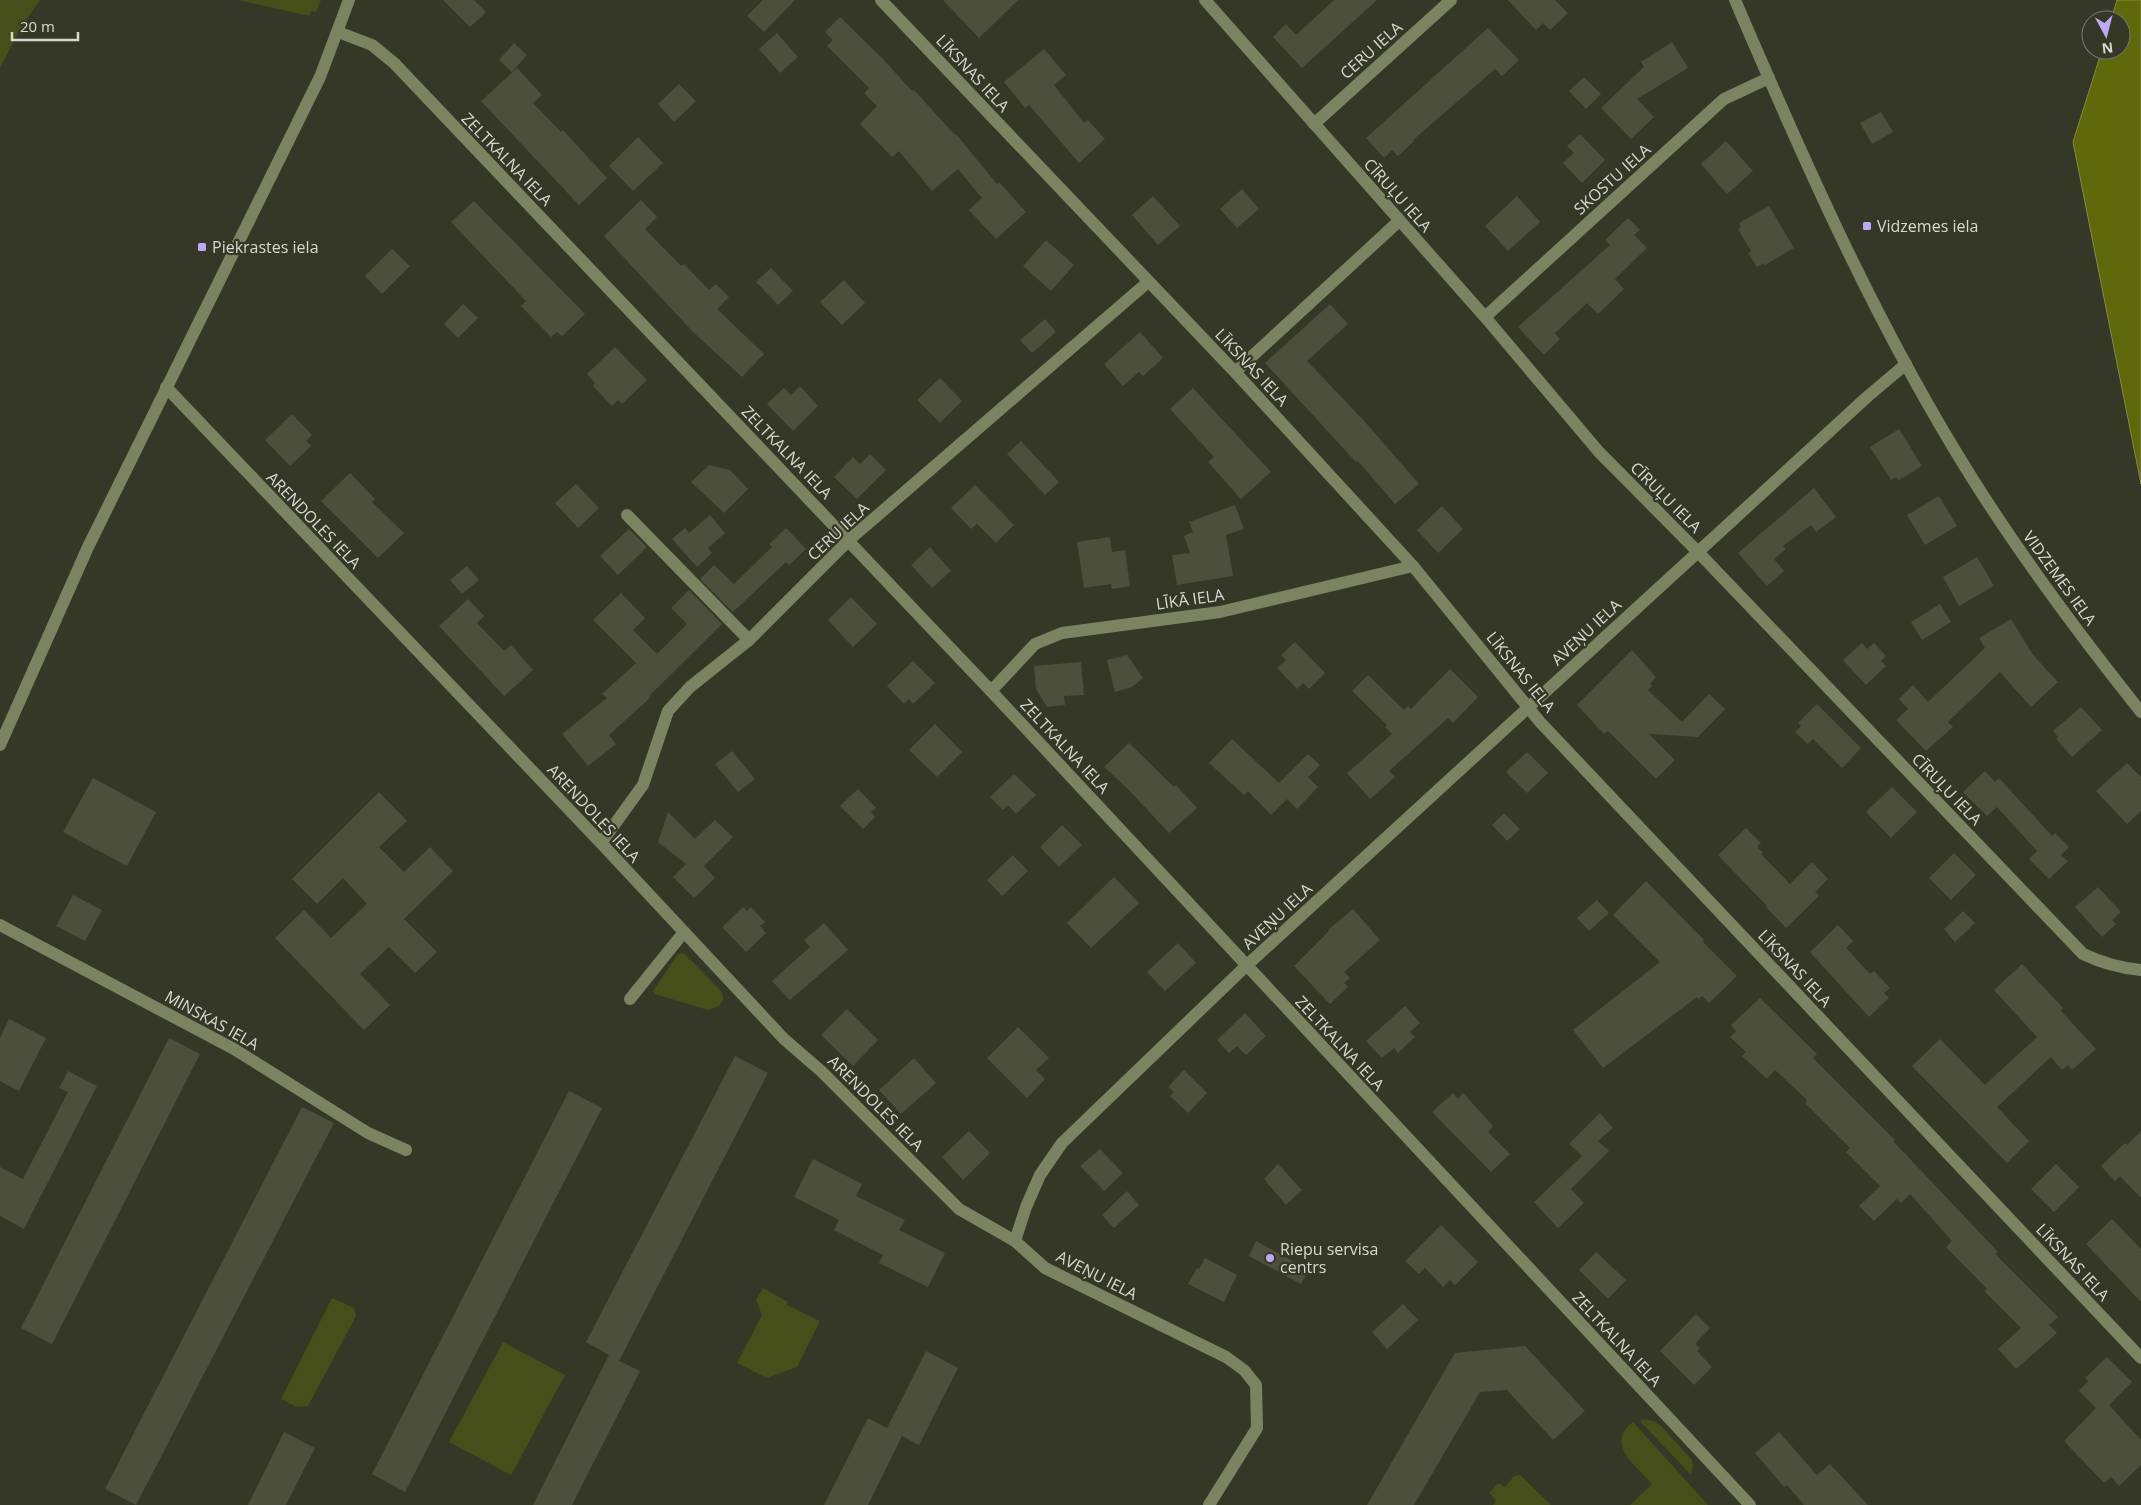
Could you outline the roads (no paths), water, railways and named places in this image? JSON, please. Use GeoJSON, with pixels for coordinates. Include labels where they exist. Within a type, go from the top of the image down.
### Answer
{"type":"FeatureCollection","features":[{"type":"Feature","properties":{"kind":"street"},"geometry":{"type":"LineString","coordinates":[[0,745],[88,547],[320,76],[349,0]]}},
{"type":"Feature","properties":{"kind":"street","name":"LĪKSNAS IELA"},"geometry":{"type":"LineString","coordinates":[[882,0],[1235,372],[1413,566],[1528,707],[2141,1358]]}},
{"type":"Feature","properties":{"kind":"street","name":"CĪRUĻU IELA"},"geometry":{"type":"LineString","coordinates":[[1205,0],[1485,317],[1599,452],[1698,552],[2083,954],[2101,963],[2126,969],[2141,970]]}},
{"type":"Feature","properties":{"kind":"street","name":"CERU IELA"},"geometry":{"type":"LineString","coordinates":[[1314,124],[1451,0]]}},
{"type":"Feature","properties":{"kind":"street","name":"VIDZEMES IELA"},"geometry":{"type":"LineString","coordinates":[[1735,0],[1824,202],[1906,364],[1971,477],[2021,552],[2096,656],[2141,712]]}},
{"type":"Feature","properties":{"kind":"street","name":"ZELTKALNA IELA"},"geometry":{"type":"LineString","coordinates":[[338,32],[372,45],[394,63],[991,690],[1750,1505]]}},
{"type":"Feature","properties":{"kind":"street","name":"SKOSTU IELA"},"geometry":{"type":"LineString","coordinates":[[1485,317],[1724,99],[1768,78]]}},
{"type":"Feature","properties":{"kind":"street"},"geometry":{"type":"LineString","coordinates":[[1235,372],[1399,221]]}},
{"type":"Feature","properties":{"kind":"street","name":"CERU IELA"},"geometry":{"type":"LineString","coordinates":[[601,843],[643,784],[668,711],[690,687],[749,640],[849,540],[1148,282]]}},
{"type":"Feature","properties":{"kind":"street","name":"AVEŅU IELA"},"geometry":{"type":"LineString","coordinates":[[1209,1505],[1256,1428],[1256,1385],[1244,1370],[1226,1357],[1045,1268],[1015,1241],[1026,1207],[1040,1175],[1062,1144],[1246,966],[1859,404],[1906,364]]}},
{"type":"Feature","properties":{"kind":"street","name":"ARENDOLES IELA"},"geometry":{"type":"LineString","coordinates":[[166,387],[601,843],[784,1039],[821,1071],[959,1209],[1015,1241]]}},
{"type":"Feature","properties":{"kind":"street"},"geometry":{"type":"LineString","coordinates":[[627,515],[749,640]]}},
{"type":"Feature","properties":{"kind":"street","name":"LĪKĀ IELA"},"geometry":{"type":"LineString","coordinates":[[991,690],[1035,644],[1062,633],[1220,612],[1413,566]]}},
{"type":"Feature","properties":{"kind":"street","name":"MINSKAS IELA"},"geometry":{"type":"LineString","coordinates":[[0,925],[234,1049],[368,1133],[406,1150]]}},
{"type":"Feature","properties":{"kind":"street"},"geometry":{"type":"LineString","coordinates":[[630,999],[684,932]]}},
{"type":"Feature","properties":{"kind":"place","name":"Vidzemes iela"},"geometry":{"type":"Point","coordinates":[1867,226]}},
{"type":"Feature","properties":{"kind":"place","name":"Piekrastes iela"},"geometry":{"type":"Point","coordinates":[202,247]}},
{"type":"Feature","properties":{"kind":"place","name":"Riepu servisa centrs"},"geometry":{"type":"Point","coordinates":[1270,1258]}}]}
